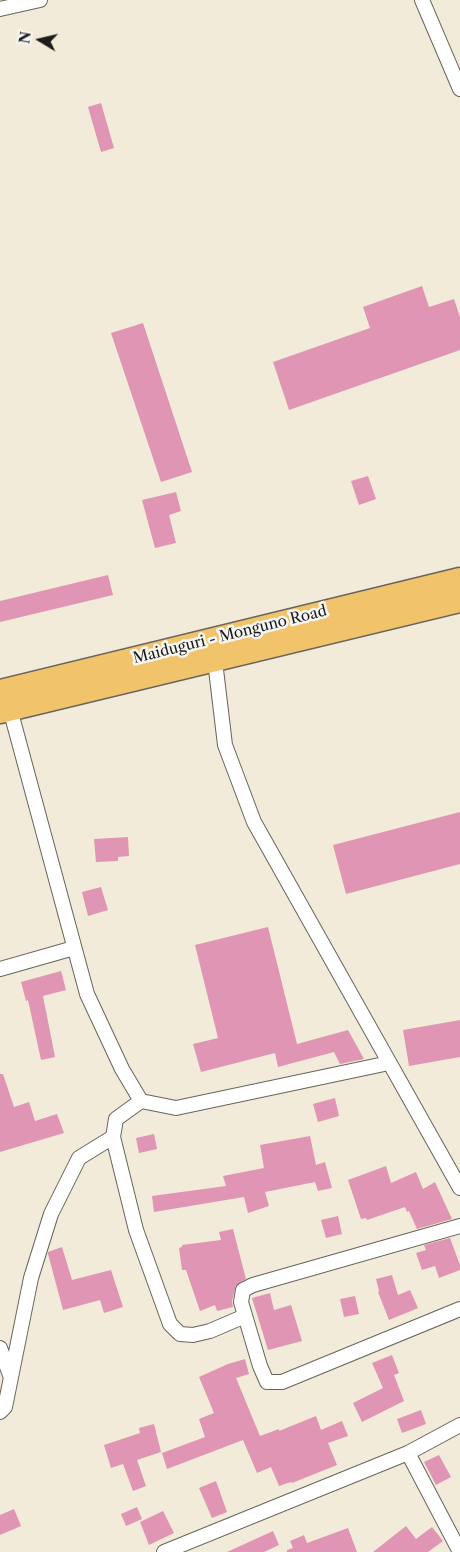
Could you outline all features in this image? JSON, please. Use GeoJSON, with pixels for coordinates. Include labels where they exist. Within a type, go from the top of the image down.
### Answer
{"type":"FeatureCollection","features":[{"type":"Feature","properties":{"kind":"main road","name":"Maiduguri - Monguno Road"},"geometry":{"type":"LineString","coordinates":[[3,704],[460,579]]}},
{"type":"Feature","properties":{"kind":"main road","name":"Maiduguri - Monguno Road"},"geometry":{"type":"LineString","coordinates":[[3,704],[215,661],[460,601]]}},
{"type":"Feature","properties":{"kind":"street"},"geometry":{"type":"LineString","coordinates":[[0,9],[40,0]]}},
{"type":"Feature","properties":{"kind":"street"},"geometry":{"type":"LineString","coordinates":[[422,0],[460,89]]}},
{"type":"Feature","properties":{"kind":"street"},"geometry":{"type":"LineString","coordinates":[[215,661],[225,745],[254,822],[460,1188]]}},
{"type":"Feature","properties":{"kind":"street"},"geometry":{"type":"LineString","coordinates":[[3,704],[87,994],[122,1069],[141,1101]]}},
{"type":"Feature","properties":{"kind":"street"},"geometry":{"type":"LineString","coordinates":[[0,969],[74,948]]}},
{"type":"Feature","properties":{"kind":"street"},"geometry":{"type":"LineString","coordinates":[[245,1316],[210,1331],[193,1335],[180,1334],[170,1324],[136,1230],[113,1137],[116,1119],[141,1101],[176,1108],[390,1063]]}},
{"type":"Feature","properties":{"kind":"street"},"geometry":{"type":"LineString","coordinates":[[0,1412],[4,1407],[31,1278],[51,1214],[79,1158],[113,1137]]}},
{"type":"Feature","properties":{"kind":"street"},"geometry":{"type":"LineString","coordinates":[[460,1226],[253,1285],[243,1290],[242,1302],[260,1366],[267,1382],[282,1382],[460,1309]]}},
{"type":"Feature","properties":{"kind":"street"},"geometry":{"type":"LineString","coordinates":[[0,1348],[11,1376]]}},
{"type":"Feature","properties":{"kind":"street"},"geometry":{"type":"LineString","coordinates":[[164,1552],[408,1453],[460,1424]]}},
{"type":"Feature","properties":{"kind":"street"},"geometry":{"type":"LineString","coordinates":[[408,1453],[460,1552]]}},
{"type":"Feature","properties":{"kind":"building"},"geometry":{"type":"Polygon","coordinates":[[[101,103],[114,148],[101,152],[88,107],[101,103]]]}},
{"type":"Feature","properties":{"kind":"building"},"geometry":{"type":"Polygon","coordinates":[[[422,286],[429,307],[454,299],[460,317],[460,350],[289,410],[273,362],[370,328],[363,307],[422,286]]]}},
{"type":"Feature","properties":{"kind":"building"},"geometry":{"type":"Polygon","coordinates":[[[143,323],[192,472],[161,482],[111,333],[143,323]]]}},
{"type":"Feature","properties":{"kind":"building"},"geometry":{"type":"Polygon","coordinates":[[[368,476],[376,499],[359,505],[351,481],[368,476]]]}},
{"type":"Feature","properties":{"kind":"building"},"geometry":{"type":"Polygon","coordinates":[[[176,492],[181,511],[169,515],[176,543],[155,548],[142,500],[176,492]]]}},
{"type":"Feature","properties":{"kind":"building"},"geometry":{"type":"Polygon","coordinates":[[[108,575],[113,595],[0,622],[0,601],[108,575]]]}},
{"type":"Feature","properties":{"kind":"building"},"geometry":{"type":"Polygon","coordinates":[[[460,812],[460,864],[346,894],[333,845],[460,812]]]}},
{"type":"Feature","properties":{"kind":"building"},"geometry":{"type":"Polygon","coordinates":[[[128,837],[129,856],[118,857],[118,861],[96,862],[94,839],[128,837]]]}},
{"type":"Feature","properties":{"kind":"building"},"geometry":{"type":"Polygon","coordinates":[[[101,887],[108,910],[88,916],[82,892],[101,887]]]}},
{"type":"Feature","properties":{"kind":"building"},"geometry":{"type":"Polygon","coordinates":[[[268,927],[297,1044],[348,1030],[364,1059],[340,1064],[334,1052],[278,1067],[275,1053],[201,1072],[193,1044],[218,1038],[195,945],[268,927]]]}},
{"type":"Feature","properties":{"kind":"building"},"geometry":{"type":"Polygon","coordinates":[[[61,971],[66,990],[43,996],[55,1057],[41,1060],[28,1000],[26,1001],[21,982],[61,971]]]}},
{"type":"Feature","properties":{"kind":"building"},"geometry":{"type":"Polygon","coordinates":[[[460,1020],[460,1057],[409,1066],[403,1030],[460,1020]]]}},
{"type":"Feature","properties":{"kind":"building"},"geometry":{"type":"Polygon","coordinates":[[[0,1074],[3,1074],[14,1107],[29,1102],[35,1121],[57,1114],[64,1133],[0,1152],[0,1074]]]}},
{"type":"Feature","properties":{"kind":"building"},"geometry":{"type":"Polygon","coordinates":[[[335,1098],[339,1116],[318,1122],[313,1104],[335,1098]]]}},
{"type":"Feature","properties":{"kind":"building"},"geometry":{"type":"Polygon","coordinates":[[[154,1134],[157,1149],[139,1153],[136,1138],[154,1134]]]}},
{"type":"Feature","properties":{"kind":"building"},"geometry":{"type":"Polygon","coordinates":[[[310,1136],[316,1165],[325,1162],[332,1188],[318,1191],[315,1182],[265,1192],[269,1206],[248,1213],[244,1197],[154,1212],[152,1196],[226,1186],[223,1176],[264,1168],[260,1145],[310,1136]]]}},
{"type":"Feature","properties":{"kind":"building"},"geometry":{"type":"Polygon","coordinates":[[[386,1166],[391,1183],[416,1172],[423,1189],[435,1182],[452,1219],[417,1229],[409,1211],[407,1212],[405,1207],[367,1220],[366,1218],[361,1219],[348,1180],[386,1166]]]}},
{"type":"Feature","properties":{"kind":"building"},"geometry":{"type":"Polygon","coordinates":[[[338,1216],[342,1234],[326,1238],[321,1220],[338,1216]]]}},
{"type":"Feature","properties":{"kind":"building"},"geometry":{"type":"Polygon","coordinates":[[[233,1229],[246,1279],[236,1285],[232,1301],[233,1307],[217,1311],[215,1305],[200,1311],[186,1270],[182,1270],[179,1248],[182,1245],[221,1240],[219,1232],[233,1229]]]}},
{"type":"Feature","properties":{"kind":"building"},"geometry":{"type":"Polygon","coordinates":[[[450,1238],[460,1270],[439,1278],[435,1266],[422,1270],[416,1253],[426,1250],[424,1245],[450,1238]]]}},
{"type":"Feature","properties":{"kind":"building"},"geometry":{"type":"Polygon","coordinates":[[[62,1247],[72,1280],[111,1270],[123,1307],[104,1313],[100,1300],[63,1310],[48,1254],[48,1252],[62,1247]]]}},
{"type":"Feature","properties":{"kind":"building"},"geometry":{"type":"Polygon","coordinates":[[[392,1275],[398,1295],[410,1290],[418,1308],[389,1320],[378,1292],[376,1279],[392,1275]]]}},
{"type":"Feature","properties":{"kind":"building"},"geometry":{"type":"Polygon","coordinates":[[[270,1293],[274,1310],[291,1305],[302,1341],[268,1350],[252,1298],[270,1293]]]}},
{"type":"Feature","properties":{"kind":"building"},"geometry":{"type":"Polygon","coordinates":[[[355,1296],[359,1314],[344,1317],[340,1299],[355,1296]]]}},
{"type":"Feature","properties":{"kind":"building"},"geometry":{"type":"Polygon","coordinates":[[[392,1355],[399,1373],[394,1375],[404,1401],[362,1422],[353,1403],[383,1388],[372,1363],[392,1355]]]}},
{"type":"Feature","properties":{"kind":"building"},"geometry":{"type":"Polygon","coordinates":[[[245,1359],[249,1374],[236,1378],[260,1436],[279,1429],[279,1431],[316,1416],[321,1430],[342,1421],[348,1436],[328,1443],[337,1465],[292,1483],[279,1486],[271,1467],[257,1473],[243,1440],[167,1469],[162,1453],[205,1437],[199,1419],[214,1413],[199,1377],[228,1364],[245,1359]]]}},
{"type":"Feature","properties":{"kind":"building"},"geometry":{"type":"Polygon","coordinates":[[[421,1410],[426,1424],[402,1433],[397,1419],[421,1410]]]}},
{"type":"Feature","properties":{"kind":"building"},"geometry":{"type":"Polygon","coordinates":[[[154,1424],[161,1452],[137,1460],[146,1486],[133,1491],[123,1464],[111,1468],[104,1445],[140,1433],[139,1428],[154,1424]]]}},
{"type":"Feature","properties":{"kind":"building"},"geometry":{"type":"Polygon","coordinates":[[[439,1455],[451,1477],[436,1485],[424,1462],[439,1455]]]}},
{"type":"Feature","properties":{"kind":"building"},"geometry":{"type":"Polygon","coordinates":[[[216,1481],[227,1512],[212,1518],[199,1488],[216,1481]]]}},
{"type":"Feature","properties":{"kind":"building"},"geometry":{"type":"Polygon","coordinates":[[[137,1507],[142,1519],[126,1526],[121,1514],[137,1507]]]}},
{"type":"Feature","properties":{"kind":"building"},"geometry":{"type":"Polygon","coordinates":[[[14,1509],[21,1526],[0,1535],[0,1515],[14,1509]]]}},
{"type":"Feature","properties":{"kind":"building"},"geometry":{"type":"Polygon","coordinates":[[[163,1511],[174,1533],[149,1545],[140,1522],[163,1511]]]}},
{"type":"Feature","properties":{"kind":"building"},"geometry":{"type":"Polygon","coordinates":[[[406,1526],[416,1539],[432,1527],[443,1541],[428,1552],[373,1552],[406,1526]]]}},
{"type":"Feature","properties":{"kind":"building"},"geometry":{"type":"Polygon","coordinates":[[[348,1528],[357,1552],[287,1552],[287,1550],[293,1548],[290,1541],[304,1535],[307,1543],[348,1528]]]}},
{"type":"Feature","properties":{"kind":"building"},"geometry":{"type":"Polygon","coordinates":[[[273,1531],[279,1545],[264,1552],[227,1552],[273,1531]]]}}]}
